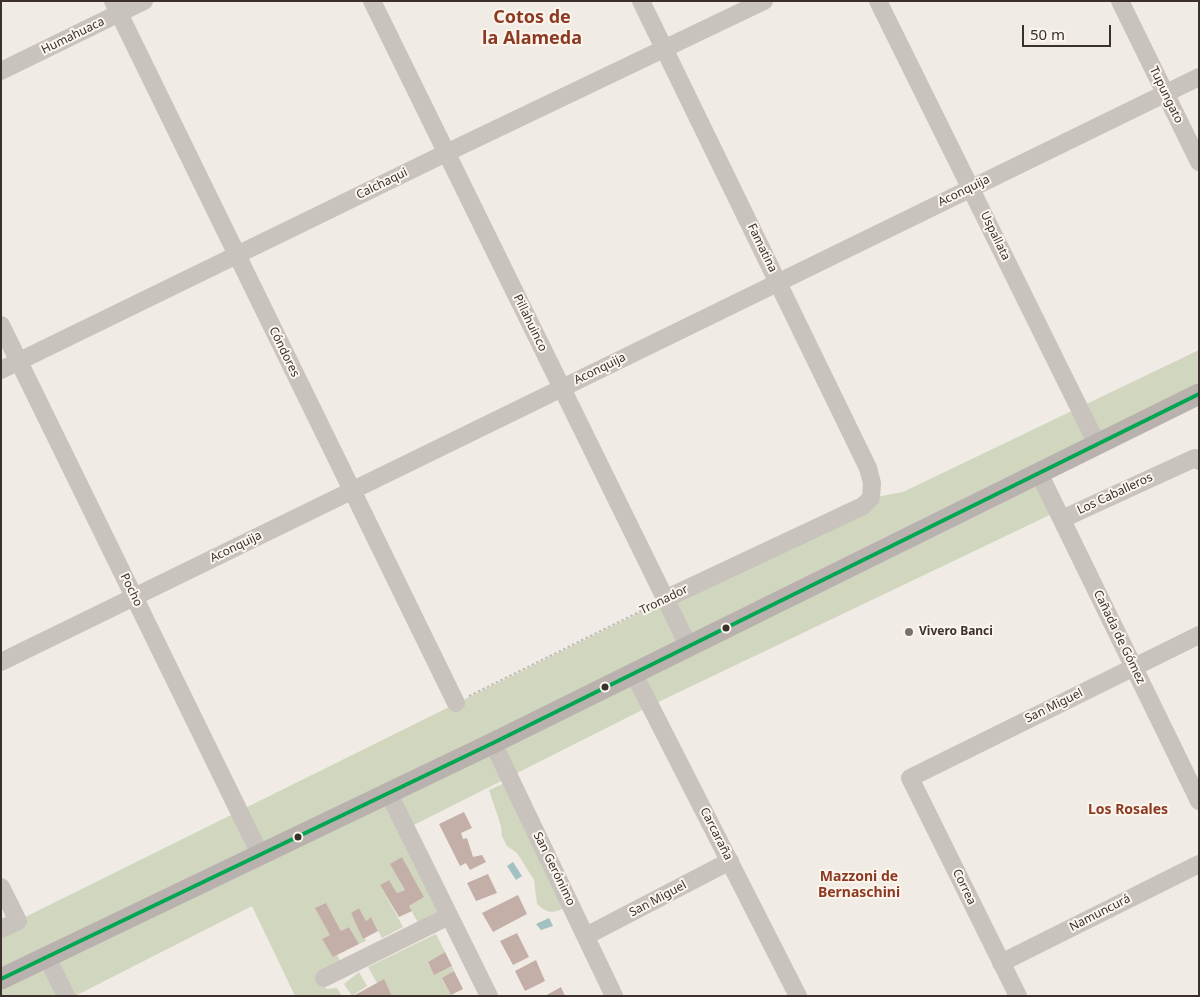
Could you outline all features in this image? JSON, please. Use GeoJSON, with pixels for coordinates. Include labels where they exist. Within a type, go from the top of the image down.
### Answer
{"type":"FeatureCollection","features":[{"type":"Feature","properties":{"kind":"main road"},"geometry":{"type":"LineString","coordinates":[[1,979],[493,743],[633,672],[1199,394]]}},
{"type":"Feature","properties":{"kind":"street","name":"Humahuaca"},"geometry":{"type":"LineString","coordinates":[[1,71],[116,8],[144,1]]}},
{"type":"Feature","properties":{"kind":"street","name":"Pillahuinco"},"geometry":{"type":"LineString","coordinates":[[372,1],[688,645]]}},
{"type":"Feature","properties":{"kind":"street","name":"Famatina"},"geometry":{"type":"LineString","coordinates":[[641,1],[868,468],[872,483],[871,498]]}},
{"type":"Feature","properties":{"kind":"street","name":"Calchaqui"},"geometry":{"type":"LineString","coordinates":[[1,370],[446,153],[665,50],[764,1]]}},
{"type":"Feature","properties":{"kind":"street","name":"Uspallata"},"geometry":{"type":"LineString","coordinates":[[878,1],[1097,444]]}},
{"type":"Feature","properties":{"kind":"street","name":"Tupungato"},"geometry":{"type":"LineString","coordinates":[[1120,1],[1199,162]]}},
{"type":"Feature","properties":{"kind":"street","name":"Cóndores"},"geometry":{"type":"LineString","coordinates":[[116,8],[456,703]]}},
{"type":"Feature","properties":{"kind":"street","name":"Aconquija"},"geometry":{"type":"LineString","coordinates":[[1,662],[779,283],[970,187],[1199,77]]}},
{"type":"Feature","properties":{"kind":"street","name":"Pocho"},"geometry":{"type":"LineString","coordinates":[[1,325],[260,854]]}},
{"type":"Feature","properties":{"kind":"street","name":"Los Caballeros"},"geometry":{"type":"LineString","coordinates":[[1062,519],[1168,469],[1195,458],[1199,461]]}},
{"type":"Feature","properties":{"kind":"street","name":"Cañada de Gómez"},"geometry":{"type":"LineString","coordinates":[[1039,473],[1199,801]]}},
{"type":"Feature","properties":{"kind":"street","name":"Tronador"},"geometry":{"type":"LineString","coordinates":[[665,599],[862,506],[871,498]]}},
{"type":"Feature","properties":{"kind":"street","name":"San Miguel"},"geometry":{"type":"LineString","coordinates":[[910,778],[1199,635]]}},
{"type":"Feature","properties":{"kind":"street","name":"Carcaraña"},"geometry":{"type":"LineString","coordinates":[[633,672],[798,996]]}},
{"type":"Feature","properties":{"kind":"street","name":"San Gerónimo"},"geometry":{"type":"LineString","coordinates":[[493,743],[614,996]]}},
{"type":"Feature","properties":{"kind":"street","name":"Correa"},"geometry":{"type":"LineString","coordinates":[[910,778],[1018,996]]}},
{"type":"Feature","properties":{"kind":"street"},"geometry":{"type":"LineString","coordinates":[[388,792],[489,996]]}},
{"type":"Feature","properties":{"kind":"street","name":"San Miguel"},"geometry":{"type":"LineString","coordinates":[[586,936],[730,861]]}},
{"type":"Feature","properties":{"kind":"street","name":"Namuncurá"},"geometry":{"type":"LineString","coordinates":[[1001,963],[1199,864]]}},
{"type":"Feature","properties":{"kind":"street"},"geometry":{"type":"LineString","coordinates":[[1,887],[18,921],[1,929]]}},
{"type":"Feature","properties":{"kind":"street"},"geometry":{"type":"LineString","coordinates":[[324,978],[449,916]]}},
{"type":"Feature","properties":{"kind":"street"},"geometry":{"type":"LineString","coordinates":[[47,957],[66,996]]}},
{"type":"Feature","properties":{"kind":"path","name":"Tronador"},"geometry":{"type":"LineString","coordinates":[[456,703],[665,599]]}},
{"type":"Feature","properties":{"kind":"green space"},"geometry":{"type":"Polygon","coordinates":[[[1199,350],[1199,394],[1039,473],[1058,511],[650,706],[402,831],[441,915],[419,925],[409,906],[424,897],[402,857],[391,864],[405,890],[397,893],[389,880],[380,885],[403,927],[382,938],[371,917],[366,921],[359,908],[351,913],[366,941],[359,944],[349,927],[341,931],[326,903],[330,935],[322,939],[333,956],[337,955],[341,962],[318,980],[327,989],[337,988],[342,996],[295,996],[252,906],[75,996],[1,996],[1,929],[871,498],[903,492],[1199,350]]]}},
{"type":"Feature","properties":{"kind":"green space"},"geometry":{"type":"Polygon","coordinates":[[[505,783],[564,908],[560,910],[550,912],[537,904],[534,880],[517,853],[507,846],[502,836],[501,826],[489,790],[505,783]]]}},
{"type":"Feature","properties":{"kind":"green space"},"geometry":{"type":"Polygon","coordinates":[[[436,934],[445,952],[428,962],[434,975],[452,966],[454,971],[442,979],[451,995],[392,996],[384,980],[377,983],[368,967],[436,934]]]}},
{"type":"Feature","properties":{"kind":"green space"},"geometry":{"type":"Polygon","coordinates":[[[359,972],[367,986],[352,996],[344,984],[359,972]]]}},
{"type":"Feature","properties":{"kind":"water"},"geometry":{"type":"Polygon","coordinates":[[[513,862],[522,876],[516,880],[507,866],[513,862]]]}},
{"type":"Feature","properties":{"kind":"water"},"geometry":{"type":"Polygon","coordinates":[[[549,918],[553,926],[541,930],[536,924],[549,918]]]}},
{"type":"Feature","properties":{"kind":"building"},"geometry":{"type":"Polygon","coordinates":[[[464,812],[472,828],[461,833],[463,839],[467,838],[473,857],[482,855],[486,862],[470,870],[466,863],[460,866],[439,824],[464,812]]]}},
{"type":"Feature","properties":{"kind":"building"},"geometry":{"type":"Polygon","coordinates":[[[402,857],[424,897],[409,906],[412,911],[399,917],[380,885],[389,880],[397,893],[405,890],[390,864],[402,857]]]}},
{"type":"Feature","properties":{"kind":"building"},"geometry":{"type":"Polygon","coordinates":[[[488,874],[497,893],[476,901],[467,883],[488,874]]]}},
{"type":"Feature","properties":{"kind":"building"},"geometry":{"type":"Polygon","coordinates":[[[518,895],[527,914],[493,932],[482,913],[518,895]]]}},
{"type":"Feature","properties":{"kind":"building"},"geometry":{"type":"Polygon","coordinates":[[[326,903],[341,931],[349,927],[359,944],[333,957],[322,939],[330,935],[315,908],[326,903]]]}},
{"type":"Feature","properties":{"kind":"building"},"geometry":{"type":"Polygon","coordinates":[[[359,908],[366,921],[371,917],[378,931],[363,939],[351,913],[359,908]]]}},
{"type":"Feature","properties":{"kind":"building"},"geometry":{"type":"Polygon","coordinates":[[[517,933],[529,957],[513,965],[500,941],[517,933]]]}},
{"type":"Feature","properties":{"kind":"building"},"geometry":{"type":"Polygon","coordinates":[[[445,952],[452,966],[434,975],[428,962],[445,952]]]}},
{"type":"Feature","properties":{"kind":"building"},"geometry":{"type":"Polygon","coordinates":[[[536,960],[545,981],[525,991],[515,971],[536,960]]]}},
{"type":"Feature","properties":{"kind":"building"},"geometry":{"type":"Polygon","coordinates":[[[454,971],[463,989],[451,995],[442,978],[454,971]]]}},
{"type":"Feature","properties":{"kind":"building"},"geometry":{"type":"Polygon","coordinates":[[[384,979],[392,996],[353,996],[377,983],[384,979]]]}},
{"type":"Feature","properties":{"kind":"building"},"geometry":{"type":"Polygon","coordinates":[[[561,987],[565,996],[545,996],[561,987]]]}},
{"type":"Feature","properties":{"kind":"transit line"},"geometry":{"type":"LineString","coordinates":[[1,979],[493,743],[1199,394]]}},
{"type":"Feature","properties":{"kind":"place","name":"Vivero Banci"},"geometry":{"type":"Point","coordinates":[909,632]}},
{"type":"Feature","properties":{"kind":"district","name":"Cotos de la Alameda"},"geometry":{"type":"Point","coordinates":[532,28]}},
{"type":"Feature","properties":{"kind":"district","name":"Los Rosales"},"geometry":{"type":"Point","coordinates":[1128,810]}},
{"type":"Feature","properties":{"kind":"district","name":"Mazzoni de Bernaschini"},"geometry":{"type":"Point","coordinates":[859,886]}}]}
